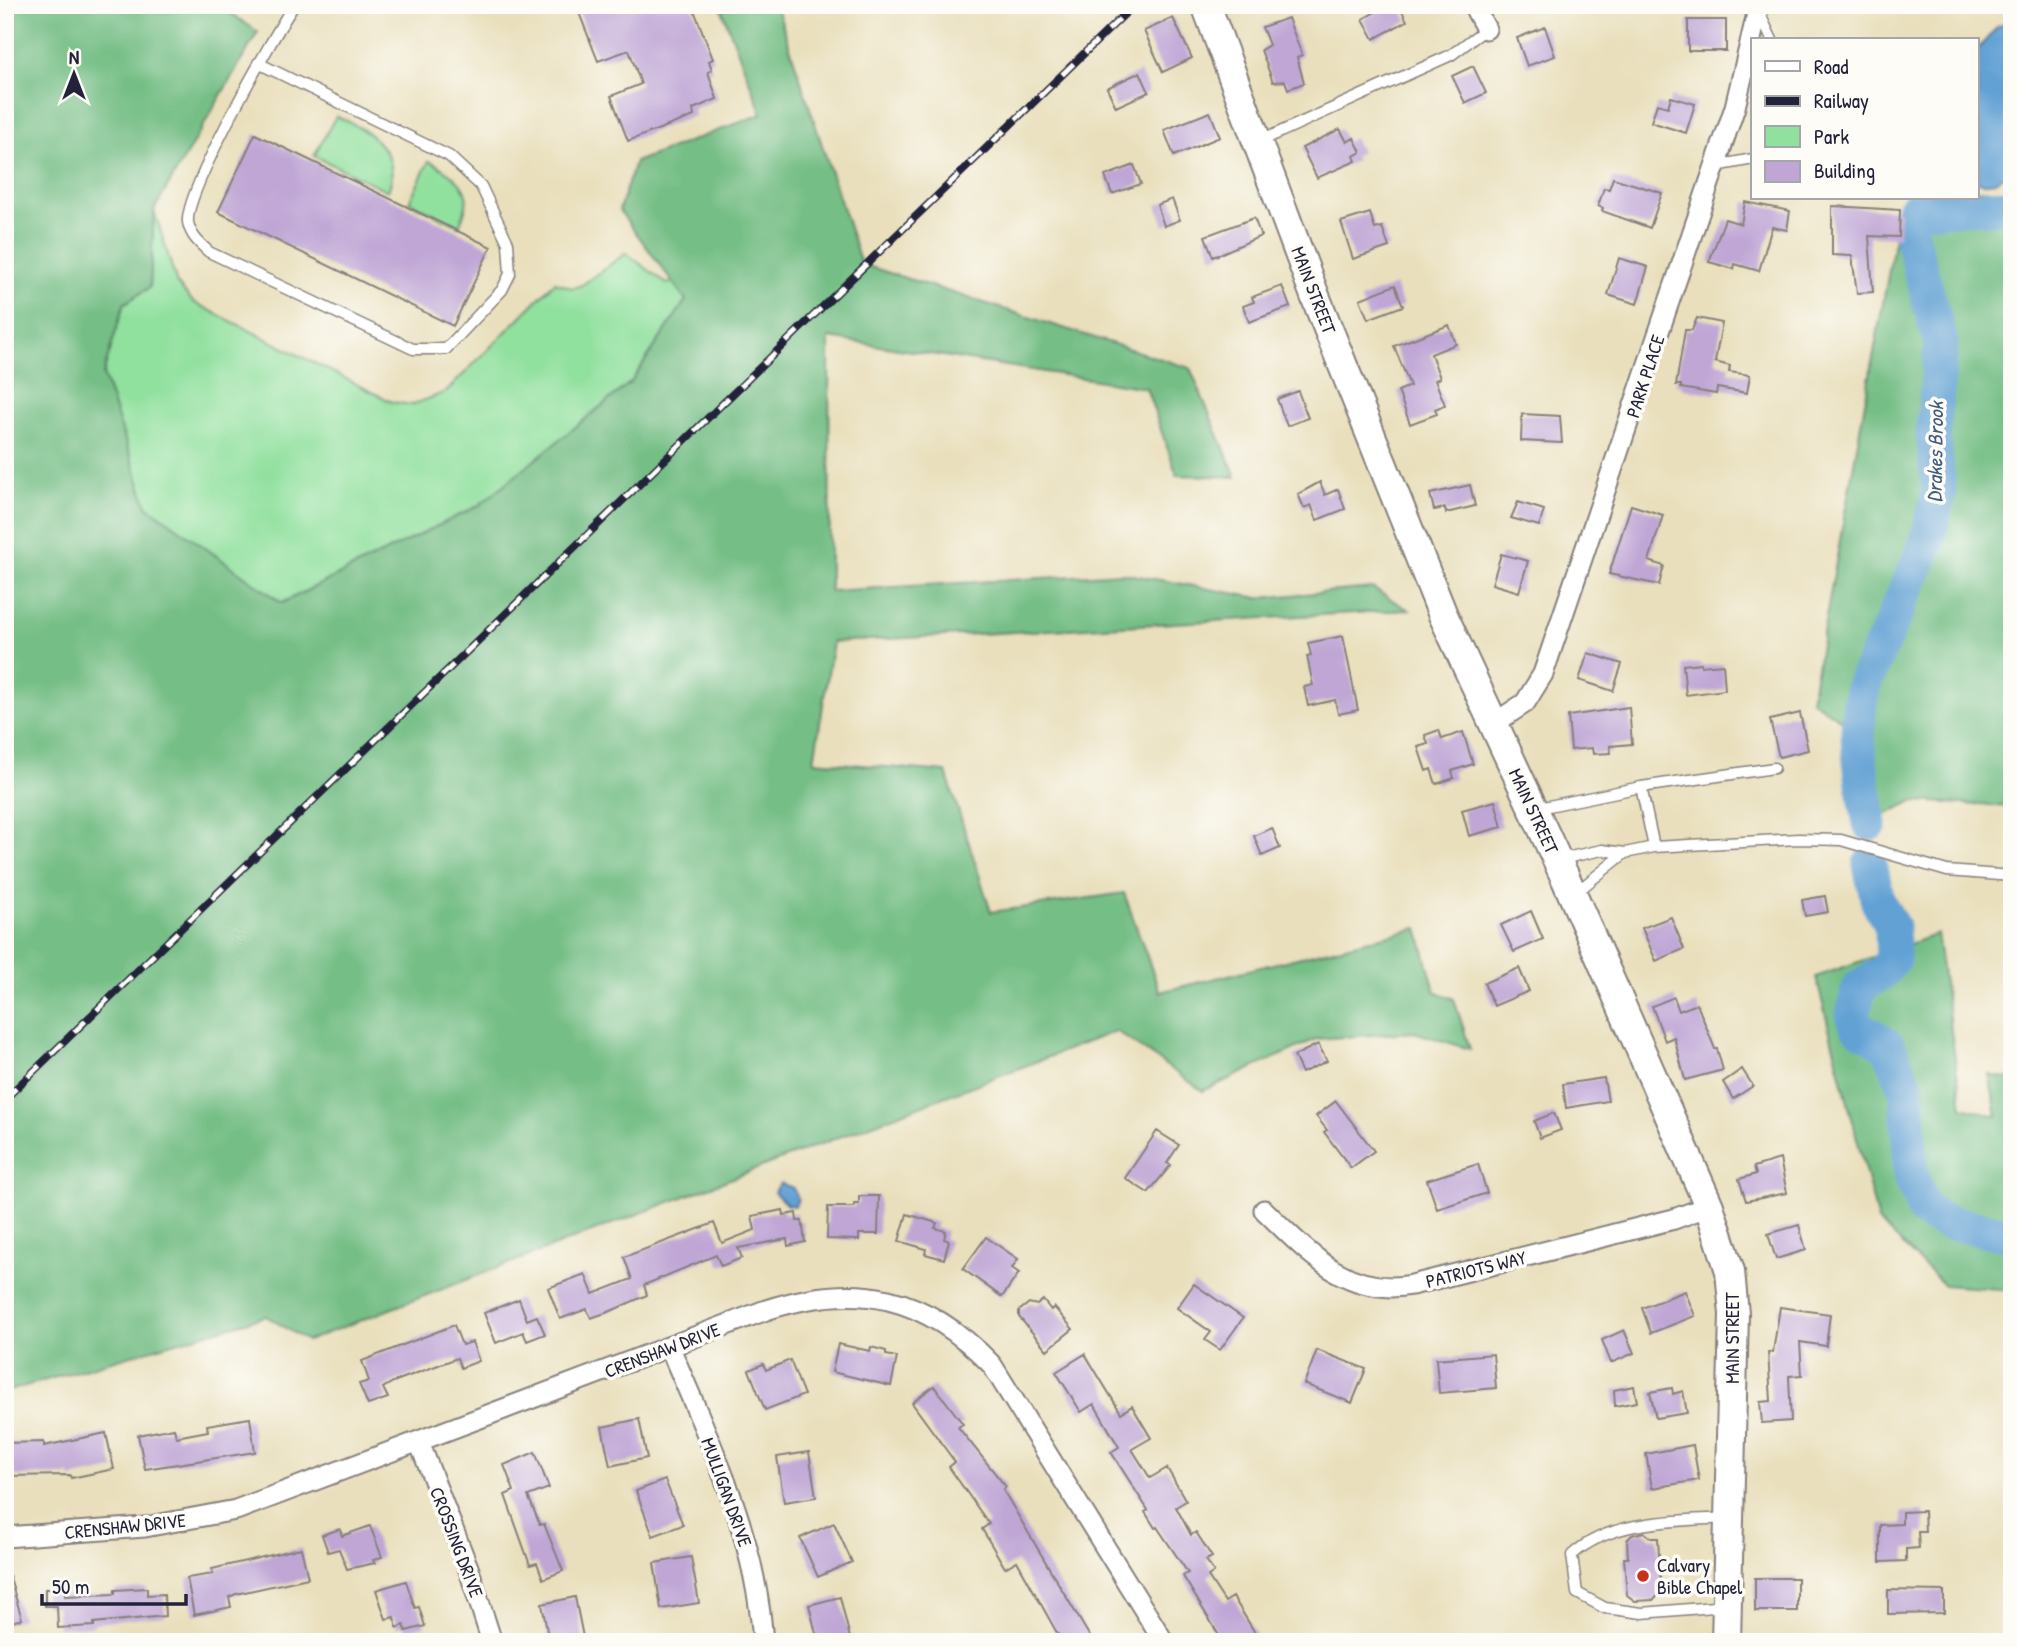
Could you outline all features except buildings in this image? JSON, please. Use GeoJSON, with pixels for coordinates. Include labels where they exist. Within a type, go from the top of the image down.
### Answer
{"type":"FeatureCollection","features":[{"type":"Feature","properties":{"kind":"street","name":"MAIN STREET"},"geometry":{"type":"LineString","coordinates":[[1206,5],[1433,591],[1558,861],[1709,1206],[1728,1260],[1733,1293],[1726,1642]]}},
{"type":"Feature","properties":{"kind":"street"},"geometry":{"type":"LineString","coordinates":[[1472,5],[1486,29]]}},
{"type":"Feature","properties":{"kind":"street","name":"PARK PLACE"},"geometry":{"type":"LineString","coordinates":[[1754,38],[1758,8]]}},
{"type":"Feature","properties":{"kind":"street","name":"PARK PLACE"},"geometry":{"type":"LineString","coordinates":[[1493,724],[1525,703],[1543,674],[1751,60]]}},
{"type":"Feature","properties":{"kind":"street","name":"PATRIOTS WAY"},"geometry":{"type":"LineString","coordinates":[[1264,1210],[1334,1271],[1362,1285],[1384,1289],[1438,1279],[1674,1219],[1709,1206]]}},
{"type":"Feature","properties":{"kind":"street","name":"CRENSHAW DRIVE"},"geometry":{"type":"LineString","coordinates":[[5,1537],[145,1527],[236,1510],[766,1310],[828,1294],[857,1295],[889,1301],[943,1321],[968,1340],[992,1365],[1164,1642]]}},
{"type":"Feature","properties":{"kind":"street","name":"MULLIGAN DRIVE"},"geometry":{"type":"LineString","coordinates":[[670,1348],[728,1485],[746,1539],[759,1600],[763,1642]]}},
{"type":"Feature","properties":{"kind":"street","name":"CROSSING DRIVE"},"geometry":{"type":"LineString","coordinates":[[419,1443],[469,1570],[492,1642]]}},
{"type":"Feature","properties":{"kind":"lane"},"geometry":{"type":"LineString","coordinates":[[258,63],[449,156],[481,186],[508,243],[510,274],[502,290],[446,349],[413,349],[209,252],[191,234],[189,210],[258,63],[294,5]]}},
{"type":"Feature","properties":{"kind":"lane"},"geometry":{"type":"LineString","coordinates":[[1758,8],[1771,38]]}},
{"type":"Feature","properties":{"kind":"lane"},"geometry":{"type":"LineString","coordinates":[[1258,143],[1451,55],[1486,29]]}},
{"type":"Feature","properties":{"kind":"lane"},"geometry":{"type":"LineString","coordinates":[[1716,166],[1751,159]]}},
{"type":"Feature","properties":{"kind":"lane"},"geometry":{"type":"LineString","coordinates":[[1534,809],[1641,787],[1774,768]]}},
{"type":"Feature","properties":{"kind":"lane"},"geometry":{"type":"LineString","coordinates":[[1641,787],[1654,847]]}},
{"type":"Feature","properties":{"kind":"lane"},"geometry":{"type":"LineString","coordinates":[[1558,861],[1570,855],[1602,850],[1625,853],[1654,847],[1799,839],[1841,840],[1947,871],[2011,879]]}},
{"type":"Feature","properties":{"kind":"lane"},"geometry":{"type":"LineString","coordinates":[[1571,891],[1584,886],[1625,853]]}},
{"type":"Feature","properties":{"kind":"lane"},"geometry":{"type":"LineString","coordinates":[[1727,1606],[1642,1613],[1605,1608],[1577,1593],[1572,1555],[1589,1540],[1656,1522],[1728,1518]]}},
{"type":"Feature","properties":{"kind":"green space"},"geometry":{"type":"Polygon","coordinates":[[[5,5],[219,5],[258,32],[154,210],[150,287],[124,304],[103,374],[147,506],[282,603],[478,506],[631,382],[686,300],[619,210],[635,162],[762,114],[720,5],[776,5],[861,264],[1190,368],[1236,477],[1177,475],[1146,388],[829,338],[830,591],[1122,573],[1259,598],[1372,588],[1409,610],[833,642],[814,761],[946,772],[991,912],[1124,893],[1160,992],[1418,928],[1435,991],[1454,999],[1470,1049],[1414,1032],[1316,1039],[1203,1091],[1116,1031],[307,1341],[266,1316],[5,1392],[5,5]]]}},
{"type":"Feature","properties":{"kind":"green space"},"geometry":{"type":"Polygon","coordinates":[[[336,116],[370,135],[387,154],[391,165],[388,191],[314,156],[336,116]]]}},
{"type":"Feature","properties":{"kind":"green space"},"geometry":{"type":"Polygon","coordinates":[[[429,161],[449,173],[465,191],[465,210],[459,226],[409,202],[429,161]]]}},
{"type":"Feature","properties":{"kind":"green space"},"geometry":{"type":"Polygon","coordinates":[[[1979,190],[2012,192],[2012,807],[1913,801],[1873,821],[1861,733],[1811,700],[1902,200],[1979,200],[1979,190]]]}},
{"type":"Feature","properties":{"kind":"green space"},"geometry":{"type":"Polygon","coordinates":[[[154,210],[177,284],[193,302],[392,402],[412,405],[446,392],[555,282],[573,288],[582,285],[626,253],[667,284],[673,282],[686,300],[631,382],[478,506],[282,603],[147,506],[103,374],[124,304],[150,287],[154,210]]]}},
{"type":"Feature","properties":{"kind":"green space"},"geometry":{"type":"Polygon","coordinates":[[[1937,934],[1962,1107],[1997,1116],[1989,1075],[2012,1079],[2012,1290],[1944,1285],[1878,1221],[1816,977],[1937,934]]]}},
{"type":"Feature","properties":{"kind":"water"},"geometry":{"type":"Polygon","coordinates":[[[2012,19],[2012,170],[1995,181],[1982,183],[1979,182],[1979,48],[1997,27],[2012,19]]]}},
{"type":"Feature","properties":{"kind":"water"},"geometry":{"type":"Polygon","coordinates":[[[780,1183],[793,1188],[798,1199],[795,1206],[787,1205],[774,1192],[780,1183]]]}},
{"type":"Feature","properties":{"kind":"waterway","name":"Drakes Brook"},"geometry":{"type":"LineString","coordinates":[[1870,824],[1858,738],[1863,686],[1927,543],[1939,491],[1933,434],[1941,344],[1908,224],[1914,210],[2012,206]]}},
{"type":"Feature","properties":{"kind":"waterway","name":"Drakes Brook"},"geometry":{"type":"LineString","coordinates":[[1870,865],[1878,902],[1892,927],[1893,959],[1882,973],[1859,987],[1853,1014],[1857,1026],[1888,1046],[1907,1089],[1911,1176],[1925,1212],[1945,1222],[2012,1235]]}},
{"type":"Feature","properties":{"kind":"railway"},"geometry":{"type":"LineString","coordinates":[[5,1099],[1134,5]]}},
{"type":"Feature","properties":{"kind":"place","name":"Calvary Bible Chapel"},"geometry":{"type":"Point","coordinates":[1643,1576]}}]}
